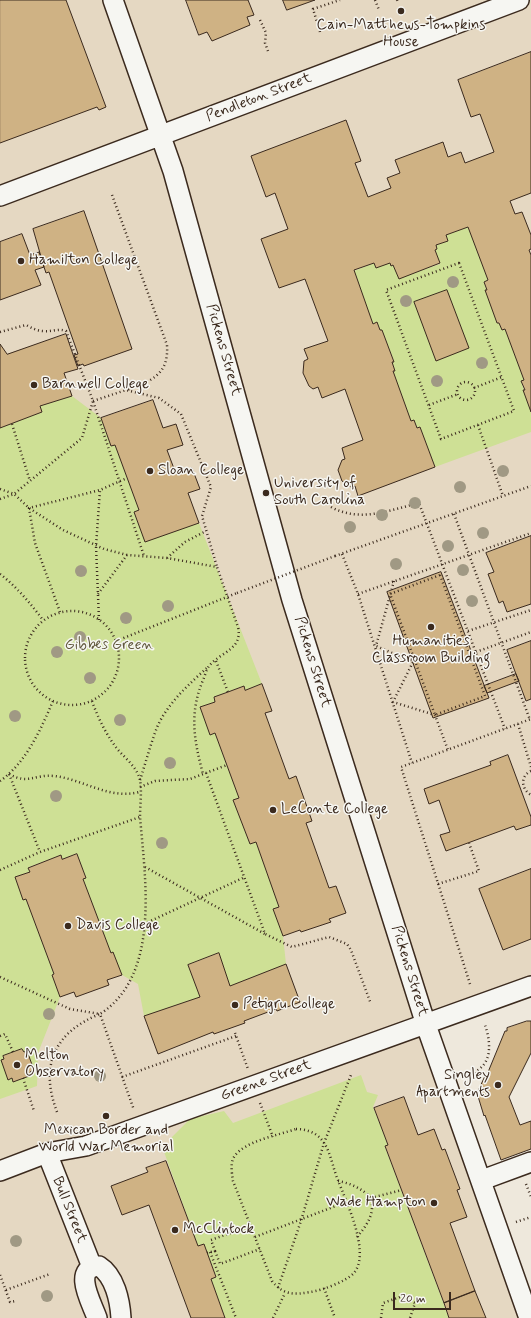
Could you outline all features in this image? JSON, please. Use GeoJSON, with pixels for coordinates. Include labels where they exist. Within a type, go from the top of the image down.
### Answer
{"type":"FeatureCollection","features":[{"type":"Feature","properties":{"kind":"street","name":"Pickens Street"},"geometry":{"type":"LineString","coordinates":[[113,0],[162,136],[173,171],[292,600],[426,1025],[530,1318]]}},
{"type":"Feature","properties":{"kind":"street","name":"Pendleton Street"},"geometry":{"type":"LineString","coordinates":[[0,196],[519,0]]}},
{"type":"Feature","properties":{"kind":"street","name":"Greene Street"},"geometry":{"type":"LineString","coordinates":[[0,1171],[47,1154],[86,1146],[531,986]]}},
{"type":"Feature","properties":{"kind":"street","name":"Bull Street"},"geometry":{"type":"LineString","coordinates":[[47,1154],[92,1267]]}},
{"type":"Feature","properties":{"kind":"street"},"geometry":{"type":"LineString","coordinates":[[482,1180],[531,1162]]}},
{"type":"Feature","properties":{"kind":"street"},"geometry":{"type":"LineString","coordinates":[[97,1318],[84,1285],[87,1270],[92,1267],[99,1266],[111,1276],[121,1318]]}},
{"type":"Feature","properties":{"kind":"path"},"geometry":{"type":"LineString","coordinates":[[320,32],[313,9],[340,0]]}},
{"type":"Feature","properties":{"kind":"path"},"geometry":{"type":"LineString","coordinates":[[375,0],[379,10]]}},
{"type":"Feature","properties":{"kind":"path"},"geometry":{"type":"LineString","coordinates":[[260,20],[266,33],[265,43],[268,51]]}},
{"type":"Feature","properties":{"kind":"path"},"geometry":{"type":"LineString","coordinates":[[93,401],[148,382],[158,374],[166,362],[167,354],[167,345],[112,195]]}},
{"type":"Feature","properties":{"kind":"path"},"geometry":{"type":"LineString","coordinates":[[459,263],[502,377],[514,411],[441,439],[386,290],[459,263]]}},
{"type":"Feature","properties":{"kind":"path"},"geometry":{"type":"LineString","coordinates":[[0,332],[26,325],[36,330],[46,331],[60,329],[66,331],[93,401],[144,556]]}},
{"type":"Feature","properties":{"kind":"path"},"geometry":{"type":"LineString","coordinates":[[474,388],[502,377]]}},
{"type":"Feature","properties":{"kind":"path"},"geometry":{"type":"LineString","coordinates":[[467,382],[474,388],[474,394],[470,398],[462,399],[458,394],[457,388],[461,383],[467,382]]}},
{"type":"Feature","properties":{"kind":"path"},"geometry":{"type":"LineString","coordinates":[[57,1112],[51,1095],[50,1086],[50,1069],[53,1057],[66,1034],[79,1023],[100,1014],[114,1004],[130,982],[140,954],[144,924],[145,866],[139,792],[140,781],[158,725],[165,712],[185,689],[209,666],[239,641],[238,627],[217,567],[202,516],[210,487],[180,414],[158,398],[126,390]]}},
{"type":"Feature","properties":{"kind":"path"},"geometry":{"type":"LineString","coordinates":[[429,405],[458,394]]}},
{"type":"Feature","properties":{"kind":"path"},"geometry":{"type":"LineString","coordinates":[[0,499],[14,494],[82,438],[93,401]]}},
{"type":"Feature","properties":{"kind":"path"},"geometry":{"type":"LineString","coordinates":[[12,424],[30,480]]}},
{"type":"Feature","properties":{"kind":"path"},"geometry":{"type":"LineString","coordinates":[[478,425],[503,496]]}},
{"type":"Feature","properties":{"kind":"path"},"geometry":{"type":"LineString","coordinates":[[29,508],[100,490],[128,478]]}},
{"type":"Feature","properties":{"kind":"path"},"geometry":{"type":"LineString","coordinates":[[116,641],[335,556],[531,486]]}},
{"type":"Feature","properties":{"kind":"path"},"geometry":{"type":"LineString","coordinates":[[0,489],[14,494],[29,508],[63,530],[96,546],[128,555],[167,558],[217,567]]}},
{"type":"Feature","properties":{"kind":"path"},"geometry":{"type":"LineString","coordinates":[[99,620],[96,546],[100,490]]}},
{"type":"Feature","properties":{"kind":"path"},"geometry":{"type":"LineString","coordinates":[[331,507],[343,514],[364,516],[420,503],[506,729]]}},
{"type":"Feature","properties":{"kind":"path"},"geometry":{"type":"LineString","coordinates":[[29,508],[35,543],[60,612]]}},
{"type":"Feature","properties":{"kind":"path"},"geometry":{"type":"LineString","coordinates":[[454,514],[530,720],[401,767],[470,984]]}},
{"type":"Feature","properties":{"kind":"path"},"geometry":{"type":"LineString","coordinates":[[167,558],[185,542],[206,531]]}},
{"type":"Feature","properties":{"kind":"path"},"geometry":{"type":"LineString","coordinates":[[358,594],[531,533]]}},
{"type":"Feature","properties":{"kind":"path"},"geometry":{"type":"LineString","coordinates":[[342,554],[376,646],[412,763]]}},
{"type":"Feature","properties":{"kind":"path"},"geometry":{"type":"LineString","coordinates":[[98,594],[128,555]]}},
{"type":"Feature","properties":{"kind":"path"},"geometry":{"type":"LineString","coordinates":[[390,594],[446,572]]}},
{"type":"Feature","properties":{"kind":"path"},"geometry":{"type":"LineString","coordinates":[[0,574],[10,581],[43,620]]}},
{"type":"Feature","properties":{"kind":"path"},"geometry":{"type":"LineString","coordinates":[[440,575],[485,696]]}},
{"type":"Feature","properties":{"kind":"path"},"geometry":{"type":"LineString","coordinates":[[376,646],[394,581]]}},
{"type":"Feature","properties":{"kind":"path"},"geometry":{"type":"LineString","coordinates":[[390,594],[448,750]]}},
{"type":"Feature","properties":{"kind":"path"},"geometry":{"type":"LineString","coordinates":[[468,631],[531,610]]}},
{"type":"Feature","properties":{"kind":"path"},"geometry":{"type":"LineString","coordinates":[[60,612],[82,612],[99,620],[111,631],[116,641],[119,655],[118,669],[113,682],[104,693],[92,701],[79,705],[66,705],[53,701],[41,694],[32,683],[26,671],[25,656],[27,643],[34,630],[43,620],[60,612]]}},
{"type":"Feature","properties":{"kind":"path"},"geometry":{"type":"LineString","coordinates":[[476,652],[531,632]]}},
{"type":"Feature","properties":{"kind":"path"},"geometry":{"type":"LineString","coordinates":[[376,646],[413,662],[393,702]]}},
{"type":"Feature","properties":{"kind":"path"},"geometry":{"type":"LineString","coordinates":[[216,661],[228,692]]}},
{"type":"Feature","properties":{"kind":"path"},"geometry":{"type":"LineString","coordinates":[[209,666],[198,695],[194,722],[194,742],[204,774],[265,934]]}},
{"type":"Feature","properties":{"kind":"path"},"geometry":{"type":"LineString","coordinates":[[393,702],[435,715],[492,694]]}},
{"type":"Feature","properties":{"kind":"path"},"geometry":{"type":"LineString","coordinates":[[0,781],[9,774],[42,727],[53,701]]}},
{"type":"Feature","properties":{"kind":"path"},"geometry":{"type":"LineString","coordinates":[[92,701],[100,722],[116,748],[136,770],[140,781]]}},
{"type":"Feature","properties":{"kind":"path"},"geometry":{"type":"LineString","coordinates":[[518,724],[531,767]]}},
{"type":"Feature","properties":{"kind":"path"},"geometry":{"type":"LineString","coordinates":[[140,787],[155,781],[190,779],[227,765]]}},
{"type":"Feature","properties":{"kind":"path"},"geometry":{"type":"LineString","coordinates":[[531,771],[525,775],[523,783],[526,791],[531,794]]}},
{"type":"Feature","properties":{"kind":"path"},"geometry":{"type":"LineString","coordinates":[[9,774],[25,780],[43,776],[54,776],[66,778],[110,792],[129,794],[139,792]]}},
{"type":"Feature","properties":{"kind":"path"},"geometry":{"type":"LineString","coordinates":[[9,774],[40,852]]}},
{"type":"Feature","properties":{"kind":"path"},"geometry":{"type":"LineString","coordinates":[[0,870],[40,852],[140,817]]}},
{"type":"Feature","properties":{"kind":"path"},"geometry":{"type":"LineString","coordinates":[[438,884],[479,871],[469,843]]}},
{"type":"Feature","properties":{"kind":"path"},"geometry":{"type":"LineString","coordinates":[[145,866],[265,934],[292,947],[323,937],[334,938],[343,942],[349,947],[371,1004]]}},
{"type":"Feature","properties":{"kind":"path"},"geometry":{"type":"LineString","coordinates":[[144,924],[244,878]]}},
{"type":"Feature","properties":{"kind":"path"},"geometry":{"type":"LineString","coordinates":[[0,977],[70,1009],[100,1014]]}},
{"type":"Feature","properties":{"kind":"path"},"geometry":{"type":"LineString","coordinates":[[100,1014],[128,1095]]}},
{"type":"Feature","properties":{"kind":"path"},"geometry":{"type":"LineString","coordinates":[[463,1077],[478,1070],[487,1058],[489,1043],[485,1025]]}},
{"type":"Feature","properties":{"kind":"path"},"geometry":{"type":"LineString","coordinates":[[0,1036],[5,1034],[13,1052]]}},
{"type":"Feature","properties":{"kind":"path"},"geometry":{"type":"LineString","coordinates":[[122,1077],[235,1035],[249,1073]]}},
{"type":"Feature","properties":{"kind":"path"},"geometry":{"type":"LineString","coordinates":[[278,1288],[301,1221],[324,1143],[351,1075]]}},
{"type":"Feature","properties":{"kind":"path"},"geometry":{"type":"LineString","coordinates":[[23,1078],[34,1111]]}},
{"type":"Feature","properties":{"kind":"path"},"geometry":{"type":"LineString","coordinates":[[259,1099],[273,1137]]}},
{"type":"Feature","properties":{"kind":"path"},"geometry":{"type":"LineString","coordinates":[[296,1129],[305,1129],[314,1133],[324,1143],[346,1202],[357,1237],[360,1260],[354,1273],[344,1280],[303,1294],[285,1293],[272,1282],[233,1181],[231,1170],[234,1157],[242,1148],[296,1129]]}},
{"type":"Feature","properties":{"kind":"path"},"geometry":{"type":"LineString","coordinates":[[338,1181],[346,1182],[371,1198],[372,1211],[364,1228],[357,1237]]}},
{"type":"Feature","properties":{"kind":"path"},"geometry":{"type":"LineString","coordinates":[[371,1198],[402,1190]]}},
{"type":"Feature","properties":{"kind":"path"},"geometry":{"type":"LineString","coordinates":[[255,1237],[301,1221],[346,1202]]}},
{"type":"Feature","properties":{"kind":"path"},"geometry":{"type":"LineString","coordinates":[[515,1223],[531,1217]]}},
{"type":"Feature","properties":{"kind":"path"},"geometry":{"type":"LineString","coordinates":[[250,1226],[211,1240],[214,1251],[220,1264],[260,1249]]}},
{"type":"Feature","properties":{"kind":"path"},"geometry":{"type":"LineString","coordinates":[[214,1251],[209,1253],[236,1318]]}},
{"type":"Feature","properties":{"kind":"path"},"geometry":{"type":"LineString","coordinates":[[6,1290],[50,1274]]}},
{"type":"Feature","properties":{"kind":"path"},"geometry":{"type":"LineString","coordinates":[[0,1275],[10,1302],[16,1301]]}},
{"type":"Feature","properties":{"kind":"path"},"geometry":{"type":"LineString","coordinates":[[324,1288],[335,1318]]}},
{"type":"Feature","properties":{"kind":"path"},"geometry":{"type":"LineString","coordinates":[[273,1318],[285,1293]]}},
{"type":"Feature","properties":{"kind":"path"},"geometry":{"type":"LineString","coordinates":[[381,1318],[383,1303],[400,1297],[415,1303],[410,1318]]}},
{"type":"Feature","properties":{"kind":"shaded area","name":"University of South Carolina"},"geometry":{"type":"Polygon","coordinates":[[[0,0],[531,0],[531,986],[424,1025],[530,1318],[0,1318],[0,0]]]}},
{"type":"Feature","properties":{"kind":"green space"},"geometry":{"type":"Polygon","coordinates":[[[468,227],[488,280],[484,282],[497,323],[499,323],[502,330],[505,329],[524,380],[521,381],[531,412],[531,432],[435,467],[420,427],[417,428],[414,420],[411,421],[393,372],[395,371],[392,362],[394,361],[382,330],[380,330],[377,322],[373,324],[354,271],[374,263],[390,263],[391,266],[393,265],[399,278],[440,264],[435,250],[437,249],[436,245],[448,241],[446,235],[468,227]]]}},
{"type":"Feature","properties":{"kind":"green space","name":"Gibbes Green"},"geometry":{"type":"Polygon","coordinates":[[[72,396],[101,418],[111,446],[115,445],[139,510],[199,523],[262,684],[245,690],[243,686],[214,697],[215,702],[200,707],[215,733],[239,798],[233,800],[250,844],[256,842],[279,907],[274,909],[283,936],[286,964],[230,986],[218,953],[188,965],[200,997],[144,1016],[138,984],[122,975],[113,953],[111,953],[83,879],[86,878],[77,854],[62,859],[61,855],[29,867],[30,872],[15,877],[23,900],[26,899],[54,974],[52,975],[60,997],[38,1053],[37,1086],[0,1099],[0,428],[42,412],[40,406],[72,396]]]}},
{"type":"Feature","properties":{"kind":"green space"},"geometry":{"type":"Polygon","coordinates":[[[361,1075],[367,1092],[378,1095],[373,1107],[388,1145],[385,1147],[449,1318],[225,1318],[211,1279],[216,1277],[204,1244],[198,1246],[163,1149],[172,1146],[171,1138],[190,1119],[224,1111],[233,1123],[361,1075]]]}},
{"type":"Feature","properties":{"kind":"building"},"geometry":{"type":"Polygon","coordinates":[[[0,0],[66,0],[106,107],[99,110],[97,107],[0,143],[0,0]]]}},
{"type":"Feature","properties":{"kind":"building"},"geometry":{"type":"Polygon","coordinates":[[[186,0],[248,0],[254,15],[247,17],[250,25],[212,41],[207,32],[199,35],[186,0]]]}},
{"type":"Feature","properties":{"kind":"building"},"geometry":{"type":"Polygon","coordinates":[[[283,0],[315,0],[287,10],[283,0]]]}},
{"type":"Feature","properties":{"kind":"building"},"geometry":{"type":"Polygon","coordinates":[[[531,52],[531,193],[510,201],[515,214],[522,212],[531,235],[531,249],[529,250],[531,255],[531,412],[521,381],[524,380],[505,329],[502,330],[499,323],[497,323],[485,290],[487,290],[484,282],[488,280],[468,227],[446,235],[448,241],[436,245],[437,249],[435,250],[440,263],[399,279],[393,265],[391,266],[390,263],[376,268],[374,263],[354,270],[373,324],[377,322],[380,330],[382,330],[394,362],[392,362],[395,371],[393,371],[411,421],[414,420],[417,428],[420,427],[435,467],[358,496],[355,486],[351,487],[342,481],[338,470],[342,460],[345,459],[342,448],[363,440],[345,389],[322,398],[318,387],[313,389],[309,386],[303,373],[304,361],[308,359],[304,349],[328,341],[305,279],[279,288],[261,239],[288,229],[275,193],[266,197],[251,156],[346,120],[361,161],[355,163],[368,197],[391,188],[387,178],[400,173],[395,160],[443,142],[448,157],[461,152],[465,163],[494,152],[480,114],[471,117],[458,80],[531,52]]]}},
{"type":"Feature","properties":{"kind":"building"},"geometry":{"type":"Polygon","coordinates":[[[84,211],[132,349],[84,366],[83,364],[78,366],[74,355],[78,354],[49,272],[46,273],[33,229],[84,211]]]}},
{"type":"Feature","properties":{"kind":"building","name":"Hamilton College"},"geometry":{"type":"Polygon","coordinates":[[[22,234],[30,255],[39,252],[44,267],[35,270],[41,285],[0,300],[0,242],[22,234]]]}},
{"type":"Feature","properties":{"kind":"building"},"geometry":{"type":"Polygon","coordinates":[[[447,290],[469,348],[436,361],[414,302],[447,290]]]}},
{"type":"Feature","properties":{"kind":"building","name":"Barnwell College"},"geometry":{"type":"Polygon","coordinates":[[[66,334],[78,369],[64,373],[72,396],[40,406],[42,412],[0,428],[0,344],[7,354],[66,334]]]}},
{"type":"Feature","properties":{"kind":"building","name":"Sloan College"},"geometry":{"type":"Polygon","coordinates":[[[153,400],[163,428],[176,424],[183,445],[167,450],[176,474],[192,468],[200,489],[188,493],[199,523],[145,542],[134,512],[139,510],[115,445],[111,446],[101,418],[153,400]]]}},
{"type":"Feature","properties":{"kind":"building"},"geometry":{"type":"Polygon","coordinates":[[[531,536],[531,604],[507,612],[503,601],[499,603],[488,574],[494,572],[486,553],[531,536]]]}},
{"type":"Feature","properties":{"kind":"building","name":"Humanities Classroom Building"},"geometry":{"type":"Polygon","coordinates":[[[441,572],[489,698],[433,718],[387,592],[441,572]]]}},
{"type":"Feature","properties":{"kind":"building"},"geometry":{"type":"Polygon","coordinates":[[[531,641],[531,699],[526,701],[507,650],[531,641]]]}},
{"type":"Feature","properties":{"kind":"building"},"geometry":{"type":"Polygon","coordinates":[[[516,674],[519,681],[487,693],[484,686],[516,674]]]}},
{"type":"Feature","properties":{"kind":"building","name":"LeConte College"},"geometry":{"type":"Polygon","coordinates":[[[262,684],[272,711],[265,713],[289,779],[296,776],[312,821],[306,823],[329,888],[336,886],[346,913],[329,919],[331,922],[283,936],[273,909],[279,907],[256,842],[250,844],[233,800],[239,798],[215,733],[210,735],[200,707],[215,702],[214,697],[244,686],[245,690],[262,684]]]}},
{"type":"Feature","properties":{"kind":"building"},"geometry":{"type":"Polygon","coordinates":[[[508,755],[531,817],[531,825],[516,830],[514,826],[446,851],[440,835],[450,832],[439,800],[429,804],[424,789],[491,765],[490,762],[508,755]]]}},
{"type":"Feature","properties":{"kind":"building","name":"Davis College"},"geometry":{"type":"Polygon","coordinates":[[[77,854],[86,878],[83,879],[111,953],[113,952],[122,975],[107,980],[109,985],[76,997],[74,992],[60,997],[52,975],[54,974],[26,899],[23,900],[15,877],[30,872],[28,868],[61,855],[62,859],[77,854]]]}},
{"type":"Feature","properties":{"kind":"building"},"geometry":{"type":"Polygon","coordinates":[[[531,869],[531,939],[503,950],[479,889],[531,869]]]}},
{"type":"Feature","properties":{"kind":"building","name":"Petigru College"},"geometry":{"type":"Polygon","coordinates":[[[219,953],[230,986],[286,964],[300,1002],[277,1011],[276,1009],[244,1021],[245,1023],[214,1034],[213,1032],[158,1054],[144,1016],[200,997],[188,965],[219,953]]]}},
{"type":"Feature","properties":{"kind":"building","name":"Singley Apartments"},"geometry":{"type":"Polygon","coordinates":[[[531,1021],[531,1053],[509,1097],[520,1125],[531,1121],[531,1149],[501,1160],[477,1093],[485,1076],[486,1077],[507,1028],[531,1021]]]}},
{"type":"Feature","properties":{"kind":"building","name":"Melton Observatory"},"geometry":{"type":"Polygon","coordinates":[[[22,1049],[24,1052],[27,1051],[34,1070],[30,1072],[32,1075],[13,1082],[12,1078],[8,1080],[1,1060],[4,1059],[3,1056],[22,1049]]]}},
{"type":"Feature","properties":{"kind":"building","name":"Wade Hampton"},"geometry":{"type":"Polygon","coordinates":[[[404,1097],[418,1135],[434,1129],[442,1150],[445,1149],[460,1189],[457,1190],[467,1217],[450,1223],[475,1291],[444,1303],[385,1146],[388,1145],[374,1108],[404,1097]]]}},
{"type":"Feature","properties":{"kind":"building","name":"McClintock"},"geometry":{"type":"Polygon","coordinates":[[[166,1161],[198,1246],[204,1244],[216,1277],[211,1279],[225,1318],[191,1318],[149,1205],[122,1215],[111,1186],[148,1172],[146,1168],[166,1161]]]}},
{"type":"Feature","properties":{"kind":"building"},"geometry":{"type":"Polygon","coordinates":[[[475,1291],[486,1318],[449,1318],[444,1303],[475,1291]]]}},
{"type":"Feature","properties":{"kind":"place","name":"Cain-Matthews-Tompkins House"},"geometry":{"type":"Point","coordinates":[401,11]}},
{"type":"Feature","properties":{"kind":"place","name":"Hamilton College"},"geometry":{"type":"Point","coordinates":[21,261]}},
{"type":"Feature","properties":{"kind":"place","name":"Barnwell College"},"geometry":{"type":"Point","coordinates":[34,385]}},
{"type":"Feature","properties":{"kind":"place","name":"Sloan College"},"geometry":{"type":"Point","coordinates":[150,471]}},
{"type":"Feature","properties":{"kind":"place","name":"University of South Carolina"},"geometry":{"type":"Point","coordinates":[266,493]}},
{"type":"Feature","properties":{"kind":"place","name":"Humanities Classroom Building"},"geometry":{"type":"Point","coordinates":[431,627]}},
{"type":"Feature","properties":{"kind":"place","name":"LeConte College"},"geometry":{"type":"Point","coordinates":[273,810]}},
{"type":"Feature","properties":{"kind":"place","name":"Davis College"},"geometry":{"type":"Point","coordinates":[68,926]}},
{"type":"Feature","properties":{"kind":"place","name":"Petigru College"},"geometry":{"type":"Point","coordinates":[235,1005]}},
{"type":"Feature","properties":{"kind":"place","name":"Melton Observatory"},"geometry":{"type":"Point","coordinates":[17,1065]}},
{"type":"Feature","properties":{"kind":"place","name":"Singley Apartments"},"geometry":{"type":"Point","coordinates":[498,1085]}},
{"type":"Feature","properties":{"kind":"place","name":"Mexican Border and World War Memorial"},"geometry":{"type":"Point","coordinates":[106,1116]}},
{"type":"Feature","properties":{"kind":"place","name":"Wade Hampton"},"geometry":{"type":"Point","coordinates":[434,1203]}},
{"type":"Feature","properties":{"kind":"place","name":"McClintock"},"geometry":{"type":"Point","coordinates":[175,1230]}}]}
